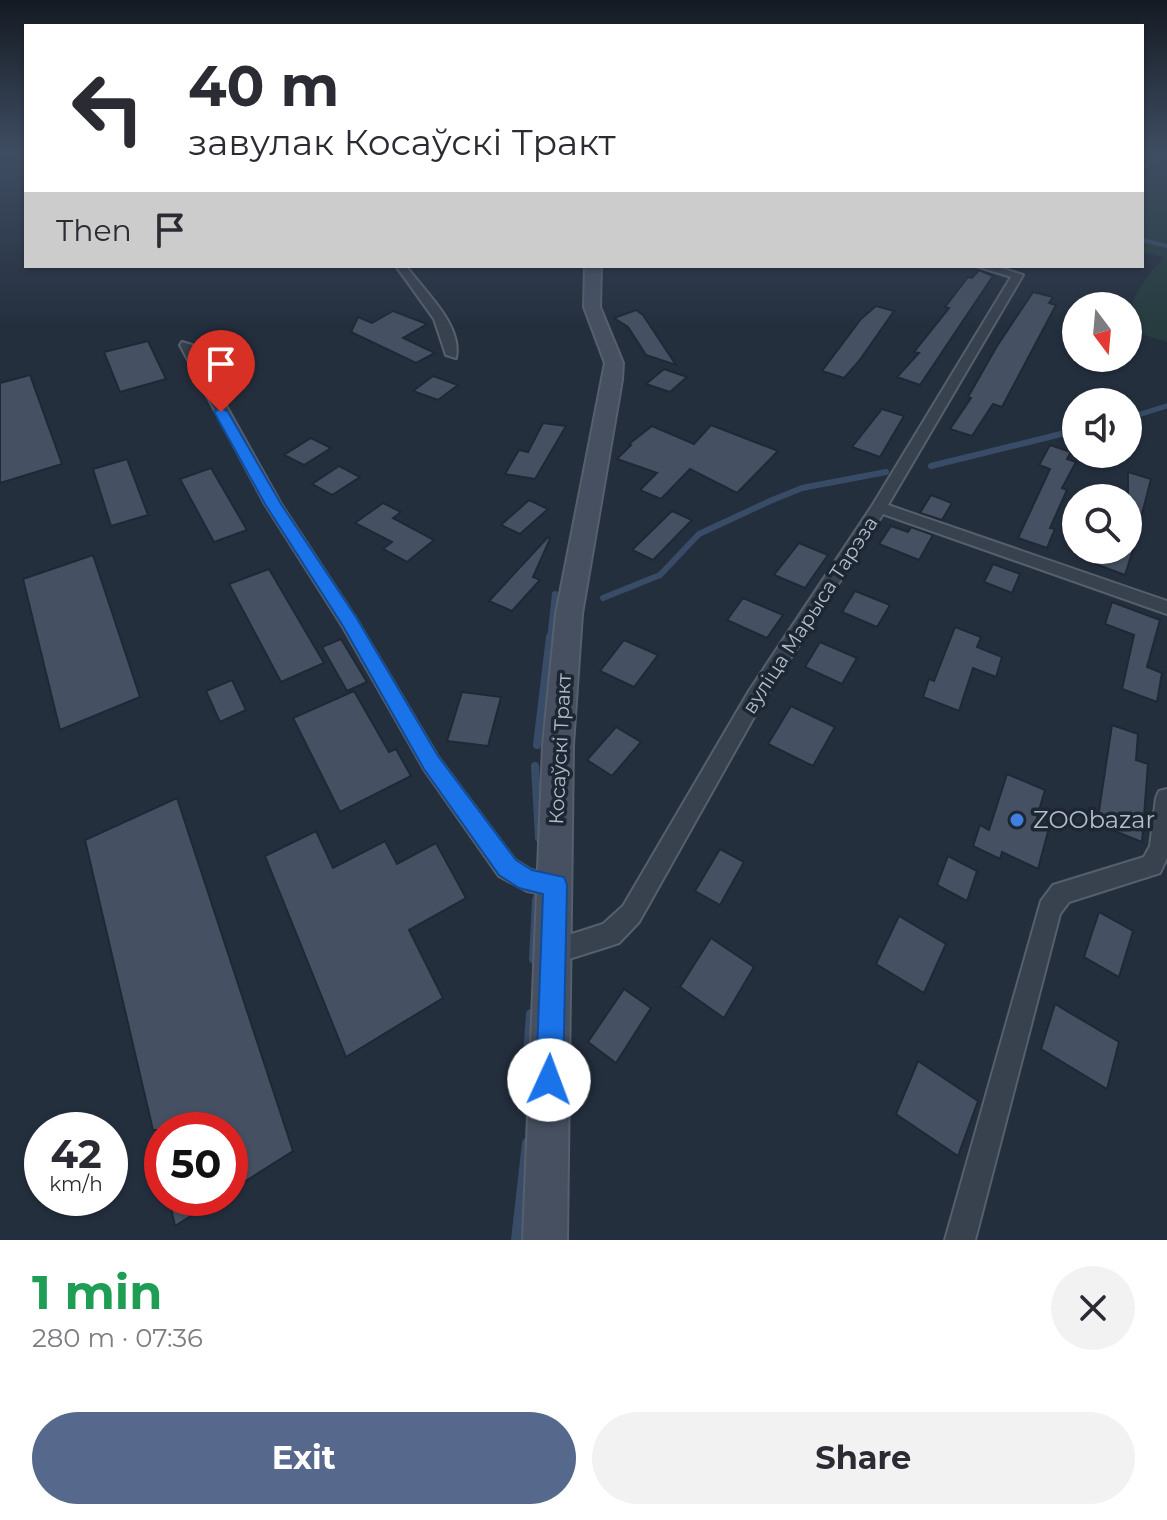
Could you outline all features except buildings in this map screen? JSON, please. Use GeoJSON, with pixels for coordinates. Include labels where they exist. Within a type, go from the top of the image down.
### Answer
{"type":"FeatureCollection","features":[{"type":"Feature","properties":{"kind":"main road","name":"Косаўскі Тракт"},"geometry":{"type":"LineString","coordinates":[[545,1240],[558,745],[569,614],[614,363],[592,307],[593,268]]}},
{"type":"Feature","properties":{"kind":"street"},"geometry":{"type":"LineString","coordinates":[[403,268],[441,319],[451,337],[452,355]]}},
{"type":"Feature","properties":{"kind":"street","name":"вуліца Марыса Тарэза"},"geometry":{"type":"LineString","coordinates":[[553,952],[610,934],[631,914],[756,696],[879,507],[1018,275],[989,268]]}},
{"type":"Feature","properties":{"kind":"street"},"geometry":{"type":"LineString","coordinates":[[186,345],[273,504],[349,622],[431,763],[507,868],[527,880],[555,885]]}},
{"type":"Feature","properties":{"kind":"street"},"geometry":{"type":"LineString","coordinates":[[879,507],[1167,608]]}},
{"type":"Feature","properties":{"kind":"street"},"geometry":{"type":"LineString","coordinates":[[960,1240],[1049,909],[1061,893],[1152,865],[1161,847],[1167,798]]}},
{"type":"Feature","properties":{"kind":"green space"},"geometry":{"type":"Polygon","coordinates":[[[1144,212],[1167,212],[1167,342],[1142,334],[1142,292],[1138,292],[1164,257],[1144,252],[1144,212]]]}},
{"type":"Feature","properties":{"kind":"waterway"},"geometry":{"type":"LineString","coordinates":[[1144,240],[1167,246]]}},
{"type":"Feature","properties":{"kind":"waterway"},"geometry":{"type":"LineString","coordinates":[[1142,414],[1167,406]]}},
{"type":"Feature","properties":{"kind":"waterway"},"geometry":{"type":"LineString","coordinates":[[931,466],[1062,434]]}},
{"type":"Feature","properties":{"kind":"waterway"},"geometry":{"type":"LineString","coordinates":[[1056,435],[1062,434]]}},
{"type":"Feature","properties":{"kind":"waterway"},"geometry":{"type":"LineString","coordinates":[[603,598],[660,575],[699,534],[770,501],[802,488],[886,472]]}},
{"type":"Feature","properties":{"kind":"waterway"},"geometry":{"type":"LineString","coordinates":[[550,639],[555,594]]}},
{"type":"Feature","properties":{"kind":"waterway"},"geometry":{"type":"LineString","coordinates":[[537,745],[550,637]]}},
{"type":"Feature","properties":{"kind":"waterway"},"geometry":{"type":"LineString","coordinates":[[535,766],[539,838]]}},
{"type":"Feature","properties":{"kind":"waterway"},"geometry":{"type":"LineString","coordinates":[[534,959],[537,900]]}},
{"type":"Feature","properties":{"kind":"waterway"},"geometry":{"type":"LineString","coordinates":[[528,1056],[531,1014]]}},
{"type":"Feature","properties":{"kind":"waterway"},"geometry":{"type":"LineString","coordinates":[[516,1240],[527,1143]]}},
{"type":"Feature","properties":{"kind":"place","name":"ZOObazar"},"geometry":{"type":"Point","coordinates":[1017,820]}},
{"type":"Feature","properties":{"kind":"route"},"geometry":{"type":"LineString","coordinates":[[221,412],[273,504],[349,622],[431,763],[507,868],[527,880],[555,885],[549,1080]]}}]}
